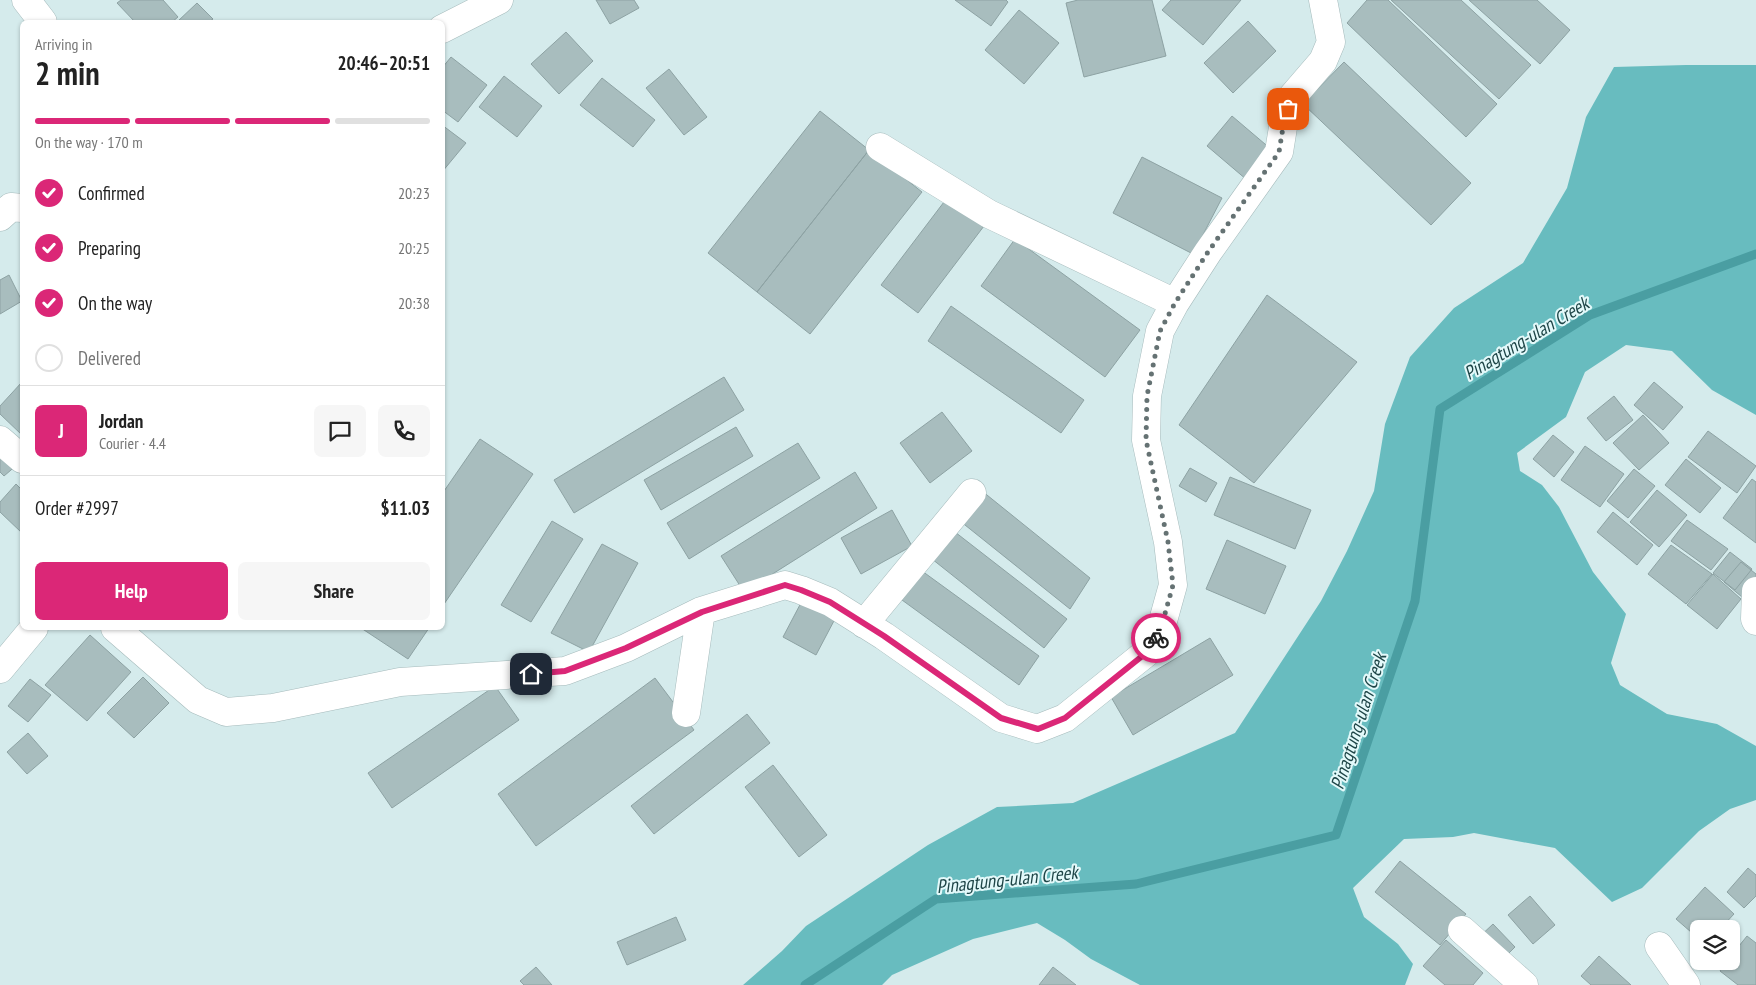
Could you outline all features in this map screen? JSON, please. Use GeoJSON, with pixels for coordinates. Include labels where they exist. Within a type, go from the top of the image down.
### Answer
{"type":"FeatureCollection","features":[{"type":"Feature","properties":{"kind":"street"},"geometry":{"type":"LineString","coordinates":[[26,0],[41,20]]}},
{"type":"Feature","properties":{"kind":"street"},"geometry":{"type":"LineString","coordinates":[[445,27],[499,0]]}},
{"type":"Feature","properties":{"kind":"street"},"geometry":{"type":"LineString","coordinates":[[117,630],[198,700],[226,712],[273,708],[400,682],[565,671],[626,648],[702,612],[785,585],[830,602],[1001,718],[1038,729],[1065,718],[1151,649],[1161,628],[1173,585],[1168,542],[1146,440],[1147,396],[1160,331],[1175,303],[1208,252],[1279,152],[1284,121],[1292,97],[1323,61],[1331,42],[1323,0]]}},
{"type":"Feature","properties":{"kind":"street"},"geometry":{"type":"LineString","coordinates":[[880,147],[989,214],[1175,303]]}},
{"type":"Feature","properties":{"kind":"street"},"geometry":{"type":"LineString","coordinates":[[0,217],[11,207],[20,208]]}},
{"type":"Feature","properties":{"kind":"street"},"geometry":{"type":"LineString","coordinates":[[0,440],[20,457]]}},
{"type":"Feature","properties":{"kind":"street"},"geometry":{"type":"LineString","coordinates":[[864,624],[972,493]]}},
{"type":"Feature","properties":{"kind":"street"},"geometry":{"type":"LineString","coordinates":[[1756,591],[1754,619],[1756,621]]}},
{"type":"Feature","properties":{"kind":"street"},"geometry":{"type":"LineString","coordinates":[[686,713],[702,612]]}},
{"type":"Feature","properties":{"kind":"street"},"geometry":{"type":"LineString","coordinates":[[0,669],[32,630]]}},
{"type":"Feature","properties":{"kind":"street"},"geometry":{"type":"LineString","coordinates":[[1462,930],[1524,985]]}},
{"type":"Feature","properties":{"kind":"street"},"geometry":{"type":"LineString","coordinates":[[1659,946],[1686,985]]}},
{"type":"Feature","properties":{"kind":"shaded area"},"geometry":{"type":"Polygon","coordinates":[[[1756,65],[1756,415],[1712,390],[1672,351],[1626,345],[1585,372],[1566,417],[1517,453],[1520,471],[1542,485],[1559,507],[1593,572],[1626,614],[1611,663],[1620,685],[1667,714],[1717,724],[1756,746],[1756,800],[1730,809],[1699,831],[1642,888],[1612,902],[1555,848],[1474,833],[1453,837],[1404,839],[1353,888],[1364,917],[1398,944],[1413,964],[1405,985],[1140,985],[1091,959],[1037,923],[973,939],[892,975],[882,985],[743,985],[782,951],[806,926],[928,845],[997,807],[1073,803],[1235,733],[1321,601],[1347,551],[1374,491],[1385,424],[1410,357],[1454,308],[1523,263],[1567,188],[1586,117],[1614,67],[1756,65]]]}},
{"type":"Feature","properties":{"kind":"building"},"geometry":{"type":"Polygon","coordinates":[[[121,0],[163,0],[178,17],[174,20],[133,20],[117,3],[121,0]]]}},
{"type":"Feature","properties":{"kind":"building"},"geometry":{"type":"Polygon","coordinates":[[[596,0],[634,0],[639,8],[610,24],[596,0]]]}},
{"type":"Feature","properties":{"kind":"building"},"geometry":{"type":"Polygon","coordinates":[[[955,0],[1006,0],[1008,2],[991,26],[955,0]]]}},
{"type":"Feature","properties":{"kind":"building"},"geometry":{"type":"Polygon","coordinates":[[[1078,0],[1152,0],[1166,56],[1084,77],[1066,3],[1078,0]]]}},
{"type":"Feature","properties":{"kind":"building"},"geometry":{"type":"Polygon","coordinates":[[[1171,0],[1241,0],[1203,45],[1162,10],[1171,0]]]}},
{"type":"Feature","properties":{"kind":"building"},"geometry":{"type":"Polygon","coordinates":[[[1367,0],[1388,0],[1497,104],[1466,137],[1347,23],[1367,0]]]}},
{"type":"Feature","properties":{"kind":"building"},"geometry":{"type":"Polygon","coordinates":[[[1391,0],[1461,0],[1531,65],[1499,99],[1391,0]]]}},
{"type":"Feature","properties":{"kind":"building"},"geometry":{"type":"Polygon","coordinates":[[[1469,0],[1537,0],[1570,30],[1540,64],[1469,0]]]}},
{"type":"Feature","properties":{"kind":"building"},"geometry":{"type":"Polygon","coordinates":[[[197,3],[213,19],[212,20],[179,20],[197,3]]]}},
{"type":"Feature","properties":{"kind":"building"},"geometry":{"type":"Polygon","coordinates":[[[1019,10],[1059,43],[1024,84],[985,50],[1019,10]]]}},
{"type":"Feature","properties":{"kind":"building"},"geometry":{"type":"Polygon","coordinates":[[[1248,21],[1276,51],[1233,93],[1204,63],[1248,21]]]}},
{"type":"Feature","properties":{"kind":"building"},"geometry":{"type":"Polygon","coordinates":[[[566,32],[593,61],[559,94],[531,64],[566,32]]]}},
{"type":"Feature","properties":{"kind":"building"},"geometry":{"type":"Polygon","coordinates":[[[451,57],[487,85],[458,122],[445,112],[445,64],[451,57]]]}},
{"type":"Feature","properties":{"kind":"building"},"geometry":{"type":"Polygon","coordinates":[[[1344,62],[1471,183],[1431,225],[1303,104],[1344,62]]]}},
{"type":"Feature","properties":{"kind":"building"},"geometry":{"type":"Polygon","coordinates":[[[669,69],[707,117],[684,135],[646,88],[669,69]]]}},
{"type":"Feature","properties":{"kind":"building"},"geometry":{"type":"Polygon","coordinates":[[[504,76],[542,106],[517,137],[479,107],[504,76]]]}},
{"type":"Feature","properties":{"kind":"building"},"geometry":{"type":"Polygon","coordinates":[[[602,78],[655,120],[633,147],[580,105],[602,78]]]}},
{"type":"Feature","properties":{"kind":"building"},"geometry":{"type":"Polygon","coordinates":[[[820,111],[869,150],[757,292],[708,253],[820,111]]]}},
{"type":"Feature","properties":{"kind":"building"},"geometry":{"type":"Polygon","coordinates":[[[1232,116],[1272,150],[1247,180],[1207,146],[1232,116]]]}},
{"type":"Feature","properties":{"kind":"building"},"geometry":{"type":"Polygon","coordinates":[[[445,127],[466,143],[445,168],[445,127]]]}},
{"type":"Feature","properties":{"kind":"building"},"geometry":{"type":"Polygon","coordinates":[[[869,150],[922,192],[810,334],[757,292],[869,150]]]}},
{"type":"Feature","properties":{"kind":"building"},"geometry":{"type":"Polygon","coordinates":[[[1142,157],[1222,198],[1193,254],[1113,213],[1142,157]]]}},
{"type":"Feature","properties":{"kind":"building"},"geometry":{"type":"Polygon","coordinates":[[[947,198],[984,226],[918,313],[881,285],[947,198]]]}},
{"type":"Feature","properties":{"kind":"building"},"geometry":{"type":"Polygon","coordinates":[[[1015,239],[1140,330],[1105,377],[981,286],[1015,239]]]}},
{"type":"Feature","properties":{"kind":"building"},"geometry":{"type":"Polygon","coordinates":[[[9,275],[20,297],[20,302],[0,314],[0,280],[9,275]]]}},
{"type":"Feature","properties":{"kind":"building"},"geometry":{"type":"Polygon","coordinates":[[[1267,295],[1357,362],[1254,483],[1179,425],[1267,295]]]}},
{"type":"Feature","properties":{"kind":"building"},"geometry":{"type":"Polygon","coordinates":[[[951,306],[1084,400],[1061,433],[928,341],[951,306]]]}},
{"type":"Feature","properties":{"kind":"building"},"geometry":{"type":"Polygon","coordinates":[[[724,377],[744,410],[574,513],[554,480],[724,377]]]}},
{"type":"Feature","properties":{"kind":"building"},"geometry":{"type":"Polygon","coordinates":[[[1654,382],[1683,407],[1663,430],[1634,405],[1654,382]]]}},
{"type":"Feature","properties":{"kind":"building"},"geometry":{"type":"Polygon","coordinates":[[[20,384],[20,433],[0,414],[0,406],[20,384]]]}},
{"type":"Feature","properties":{"kind":"building"},"geometry":{"type":"Polygon","coordinates":[[[1614,396],[1633,420],[1606,441],[1587,418],[1614,396]]]}},
{"type":"Feature","properties":{"kind":"building"},"geometry":{"type":"Polygon","coordinates":[[[942,412],[972,451],[930,483],[900,443],[942,412]]]}},
{"type":"Feature","properties":{"kind":"building"},"geometry":{"type":"Polygon","coordinates":[[[1643,415],[1669,443],[1639,470],[1613,443],[1643,415]]]}},
{"type":"Feature","properties":{"kind":"building"},"geometry":{"type":"Polygon","coordinates":[[[736,427],[753,456],[661,510],[644,480],[736,427]]]}},
{"type":"Feature","properties":{"kind":"building"},"geometry":{"type":"Polygon","coordinates":[[[1708,431],[1756,466],[1737,493],[1688,457],[1708,431]]]}},
{"type":"Feature","properties":{"kind":"building"},"geometry":{"type":"Polygon","coordinates":[[[1553,435],[1574,452],[1554,477],[1533,459],[1553,435]]]}},
{"type":"Feature","properties":{"kind":"building"},"geometry":{"type":"Polygon","coordinates":[[[480,439],[533,474],[445,603],[445,490],[480,439]]]}},
{"type":"Feature","properties":{"kind":"building"},"geometry":{"type":"Polygon","coordinates":[[[798,443],[820,478],[689,559],[667,523],[798,443]]]}},
{"type":"Feature","properties":{"kind":"building"},"geometry":{"type":"Polygon","coordinates":[[[0,445],[18,464],[4,476],[0,472],[0,445]]]}},
{"type":"Feature","properties":{"kind":"building"},"geometry":{"type":"Polygon","coordinates":[[[1585,446],[1624,474],[1600,507],[1561,480],[1585,446]]]}},
{"type":"Feature","properties":{"kind":"building"},"geometry":{"type":"Polygon","coordinates":[[[1686,459],[1721,488],[1700,513],[1665,485],[1686,459]]]}},
{"type":"Feature","properties":{"kind":"building"},"geometry":{"type":"Polygon","coordinates":[[[1190,468],[1217,483],[1206,502],[1179,486],[1190,468]]]}},
{"type":"Feature","properties":{"kind":"building"},"geometry":{"type":"Polygon","coordinates":[[[1634,469],[1655,486],[1628,518],[1607,501],[1634,469]]]}},
{"type":"Feature","properties":{"kind":"building"},"geometry":{"type":"Polygon","coordinates":[[[855,472],[877,508],[744,592],[721,556],[855,472]]]}},
{"type":"Feature","properties":{"kind":"building"},"geometry":{"type":"Polygon","coordinates":[[[1230,477],[1311,510],[1295,549],[1214,515],[1230,477]]]}},
{"type":"Feature","properties":{"kind":"building"},"geometry":{"type":"Polygon","coordinates":[[[1752,479],[1756,482],[1756,543],[1723,518],[1752,479]]]}},
{"type":"Feature","properties":{"kind":"building"},"geometry":{"type":"Polygon","coordinates":[[[16,484],[20,488],[20,531],[0,512],[0,502],[16,484]]]}},
{"type":"Feature","properties":{"kind":"building"},"geometry":{"type":"Polygon","coordinates":[[[1657,490],[1687,515],[1659,547],[1630,522],[1657,490]]]}},
{"type":"Feature","properties":{"kind":"building"},"geometry":{"type":"Polygon","coordinates":[[[982,491],[1090,578],[1070,609],[960,521],[982,491]]]}},
{"type":"Feature","properties":{"kind":"building"},"geometry":{"type":"Polygon","coordinates":[[[892,510],[912,546],[861,574],[841,538],[892,510]]]}},
{"type":"Feature","properties":{"kind":"building"},"geometry":{"type":"Polygon","coordinates":[[[1613,512],[1653,545],[1637,565],[1597,532],[1613,512]]]}},
{"type":"Feature","properties":{"kind":"building"},"geometry":{"type":"Polygon","coordinates":[[[1687,520],[1728,549],[1711,570],[1671,541],[1687,520]]]}},
{"type":"Feature","properties":{"kind":"building"},"geometry":{"type":"Polygon","coordinates":[[[552,521],[583,539],[531,622],[501,605],[552,521]]]}},
{"type":"Feature","properties":{"kind":"building"},"geometry":{"type":"Polygon","coordinates":[[[955,532],[1067,619],[1044,648],[932,559],[955,532]]]}},
{"type":"Feature","properties":{"kind":"building"},"geometry":{"type":"Polygon","coordinates":[[[1227,540],[1286,566],[1265,614],[1206,589],[1227,540]]]}},
{"type":"Feature","properties":{"kind":"building"},"geometry":{"type":"Polygon","coordinates":[[[602,544],[638,563],[589,652],[551,633],[602,544]]]}},
{"type":"Feature","properties":{"kind":"building"},"geometry":{"type":"Polygon","coordinates":[[[1671,545],[1712,574],[1686,604],[1648,574],[1671,545]]]}},
{"type":"Feature","properties":{"kind":"building"},"geometry":{"type":"Polygon","coordinates":[[[1730,552],[1752,569],[1735,590],[1713,573],[1730,552]]]}},
{"type":"Feature","properties":{"kind":"building"},"geometry":{"type":"Polygon","coordinates":[[[1741,562],[1756,574],[1756,581],[1742,597],[1724,582],[1741,562]]]}},
{"type":"Feature","properties":{"kind":"building"},"geometry":{"type":"Polygon","coordinates":[[[922,571],[1039,656],[1019,685],[902,600],[922,571]]]}},
{"type":"Feature","properties":{"kind":"building"},"geometry":{"type":"Polygon","coordinates":[[[1713,574],[1741,599],[1717,629],[1687,605],[1713,574]]]}},
{"type":"Feature","properties":{"kind":"building"},"geometry":{"type":"Polygon","coordinates":[[[803,599],[836,617],[816,655],[783,637],[803,599]]]}},
{"type":"Feature","properties":{"kind":"building"},"geometry":{"type":"Polygon","coordinates":[[[364,630],[428,630],[408,659],[364,630]]]}},
{"type":"Feature","properties":{"kind":"building"},"geometry":{"type":"Polygon","coordinates":[[[90,635],[131,672],[87,721],[45,685],[90,635]]]}},
{"type":"Feature","properties":{"kind":"building"},"geometry":{"type":"Polygon","coordinates":[[[1210,638],[1233,675],[1133,735],[1111,697],[1210,638]]]}},
{"type":"Feature","properties":{"kind":"building"},"geometry":{"type":"Polygon","coordinates":[[[143,677],[169,703],[134,738],[107,713],[143,677]]]}},
{"type":"Feature","properties":{"kind":"building"},"geometry":{"type":"Polygon","coordinates":[[[655,678],[694,730],[536,846],[498,794],[655,678]]]}},
{"type":"Feature","properties":{"kind":"building"},"geometry":{"type":"Polygon","coordinates":[[[30,679],[51,695],[28,722],[8,706],[30,679]]]}},
{"type":"Feature","properties":{"kind":"building"},"geometry":{"type":"Polygon","coordinates":[[[495,686],[519,720],[392,808],[368,773],[495,686]]]}},
{"type":"Feature","properties":{"kind":"building"},"geometry":{"type":"Polygon","coordinates":[[[747,714],[770,743],[654,834],[631,806],[747,714]]]}},
{"type":"Feature","properties":{"kind":"building"},"geometry":{"type":"Polygon","coordinates":[[[28,733],[48,756],[27,774],[7,752],[28,733]]]}},
{"type":"Feature","properties":{"kind":"building"},"geometry":{"type":"Polygon","coordinates":[[[773,765],[827,835],[799,857],[745,787],[773,765]]]}},
{"type":"Feature","properties":{"kind":"building"},"geometry":{"type":"Polygon","coordinates":[[[1400,861],[1466,914],[1440,945],[1375,892],[1400,861]]]}},
{"type":"Feature","properties":{"kind":"building"},"geometry":{"type":"Polygon","coordinates":[[[1748,868],[1756,875],[1756,896],[1744,908],[1727,892],[1748,868]]]}},
{"type":"Feature","properties":{"kind":"building"},"geometry":{"type":"Polygon","coordinates":[[[1705,887],[1734,914],[1728,920],[1690,920],[1690,931],[1676,919],[1705,887]]]}},
{"type":"Feature","properties":{"kind":"building"},"geometry":{"type":"Polygon","coordinates":[[[1530,896],[1555,925],[1533,944],[1508,915],[1530,896]]]}},
{"type":"Feature","properties":{"kind":"building"},"geometry":{"type":"Polygon","coordinates":[[[676,917],[686,940],[627,965],[617,942],[676,917]]]}},
{"type":"Feature","properties":{"kind":"building"},"geometry":{"type":"Polygon","coordinates":[[[1493,924],[1515,947],[1499,963],[1476,940],[1493,924]]]}},
{"type":"Feature","properties":{"kind":"building"},"geometry":{"type":"Polygon","coordinates":[[[1747,936],[1756,943],[1756,985],[1738,985],[1720,971],[1740,970],[1740,945],[1747,936]]]}},
{"type":"Feature","properties":{"kind":"building"},"geometry":{"type":"Polygon","coordinates":[[[1446,940],[1483,973],[1473,985],[1445,985],[1423,966],[1446,940]]]}},
{"type":"Feature","properties":{"kind":"building"},"geometry":{"type":"Polygon","coordinates":[[[1599,956],[1631,985],[1591,985],[1581,976],[1599,956]]]}},
{"type":"Feature","properties":{"kind":"building"},"geometry":{"type":"Polygon","coordinates":[[[536,967],[552,985],[524,985],[520,981],[536,967]]]}},
{"type":"Feature","properties":{"kind":"building"},"geometry":{"type":"Polygon","coordinates":[[[1053,967],[1076,985],[1039,985],[1053,967]]]}},
{"type":"Feature","properties":{"kind":"waterway","name":"Pinagtung-ulan Creek"},"geometry":{"type":"LineString","coordinates":[[805,985],[936,899],[1136,884],[1336,835],[1415,601],[1440,409],[1590,315],[1756,254]]}},
{"type":"Feature","properties":{"kind":"way so far"},"geometry":{"type":"LineString","coordinates":[[1156,638],[1161,628],[1173,585],[1168,542],[1146,440],[1147,396],[1160,331],[1175,303],[1208,252],[1279,152],[1288,109]]}},
{"type":"Feature","properties":{"kind":"route"},"geometry":{"type":"LineString","coordinates":[[531,674],[565,671],[626,648],[702,612],[785,585],[830,602],[884,636],[1001,718],[1038,729],[1065,718],[1151,649],[1156,638]]}}]}
